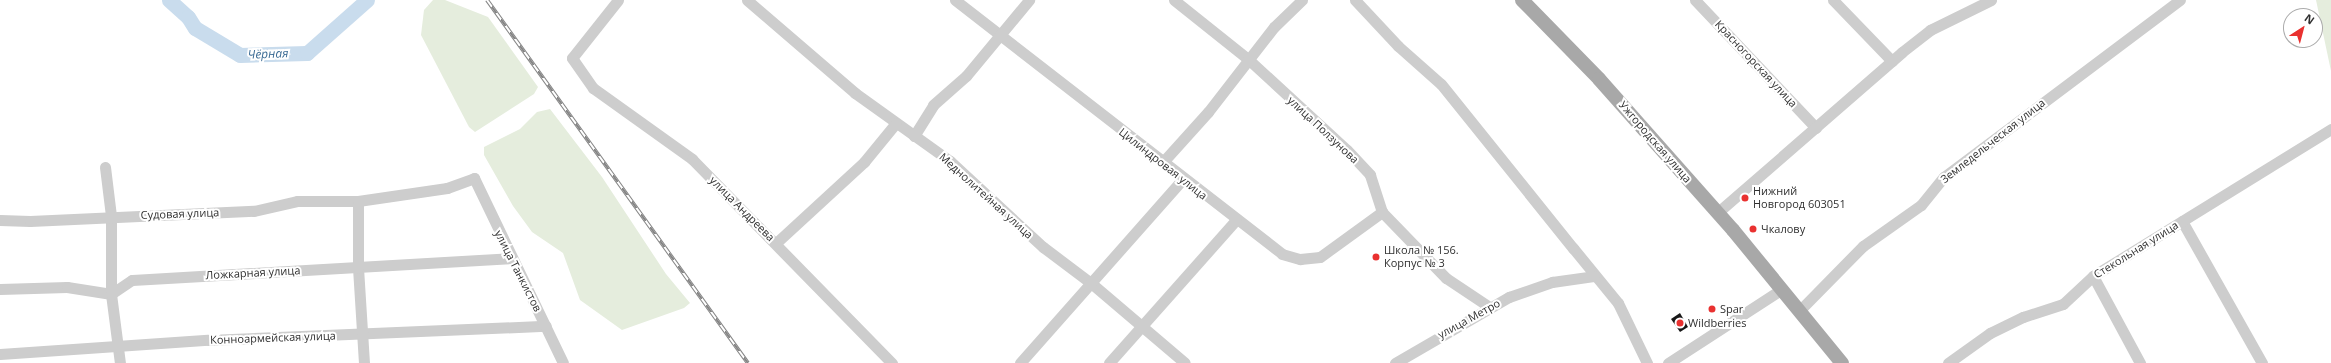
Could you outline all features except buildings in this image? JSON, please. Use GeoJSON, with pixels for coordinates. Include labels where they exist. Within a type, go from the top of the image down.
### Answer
{"type":"FeatureCollection","features":[{"type":"Feature","properties":{"kind":"main road","name":"Ужгородская улица"},"geometry":{"type":"LineString","coordinates":[[1522,0],[1599,79],[1800,310],[1842,363]]}},
{"type":"Feature","properties":{"kind":"street","name":"улица Андреева"},"geometry":{"type":"LineString","coordinates":[[618,0],[572,58],[582,69],[593,88],[613,105],[692,159],[892,363]]}},
{"type":"Feature","properties":{"kind":"street","name":"Меднолитейная улица"},"geometry":{"type":"LineString","coordinates":[[747,0],[855,93],[950,161],[1043,247],[1091,283],[1186,363]]}},
{"type":"Feature","properties":{"kind":"street","name":"Цилиндровая улица"},"geometry":{"type":"LineString","coordinates":[[955,0],[1182,180],[1282,254],[1300,259],[1320,257],[1382,212]]}},
{"type":"Feature","properties":{"kind":"street"},"geometry":{"type":"LineString","coordinates":[[914,136],[933,105],[966,76],[1001,36],[1029,0]]}},
{"type":"Feature","properties":{"kind":"street","name":"улица Ползунова"},"geometry":{"type":"LineString","coordinates":[[1174,0],[1248,59],[1347,150],[1370,175],[1382,212],[1446,278],[1488,306]]}},
{"type":"Feature","properties":{"kind":"street"},"geometry":{"type":"LineString","coordinates":[[1162,163],[1208,112],[1274,27],[1302,0]]}},
{"type":"Feature","properties":{"kind":"street"},"geometry":{"type":"LineString","coordinates":[[1355,0],[1441,84],[1594,276],[1618,303],[1647,363]]}},
{"type":"Feature","properties":{"kind":"street","name":"Красногорская улица"},"geometry":{"type":"LineString","coordinates":[[1695,0],[1816,128]]}},
{"type":"Feature","properties":{"kind":"street"},"geometry":{"type":"LineString","coordinates":[[1833,0],[1892,61]]}},
{"type":"Feature","properties":{"kind":"street"},"geometry":{"type":"LineString","coordinates":[[1717,213],[1892,61],[1930,30],[1991,0]]}},
{"type":"Feature","properties":{"kind":"street","name":"Земледельческая улица"},"geometry":{"type":"LineString","coordinates":[[1800,310],[1863,246],[1921,205],[1944,177],[2180,0]]}},
{"type":"Feature","properties":{"kind":"street"},"geometry":{"type":"LineString","coordinates":[[776,243],[864,162],[896,123]]}},
{"type":"Feature","properties":{"kind":"street","name":"Стекольная улица"},"geometry":{"type":"LineString","coordinates":[[1948,363],[1990,333],[2023,317],[2063,304],[2092,276],[2331,129]]}},
{"type":"Feature","properties":{"kind":"street"},"geometry":{"type":"LineString","coordinates":[[105,167],[111,216],[111,294],[120,363]]}},
{"type":"Feature","properties":{"kind":"street","name":"Судовая улица"},"geometry":{"type":"LineString","coordinates":[[0,220],[254,211],[297,201],[358,201],[447,188],[474,178]]}},
{"type":"Feature","properties":{"kind":"street","name":"улица Танкистов"},"geometry":{"type":"LineString","coordinates":[[474,178],[511,258],[563,363]]}},
{"type":"Feature","properties":{"kind":"street"},"geometry":{"type":"LineString","coordinates":[[1020,363],[1182,180]]}},
{"type":"Feature","properties":{"kind":"street"},"geometry":{"type":"LineString","coordinates":[[358,201],[358,268],[364,363]]}},
{"type":"Feature","properties":{"kind":"street"},"geometry":{"type":"LineString","coordinates":[[1109,363],[1236,220]]}},
{"type":"Feature","properties":{"kind":"street","name":"Стекольная улица"},"geometry":{"type":"LineString","coordinates":[[2182,221],[2262,363]]}},
{"type":"Feature","properties":{"kind":"street","name":"Ложкарная улица"},"geometry":{"type":"LineString","coordinates":[[111,294],[132,280],[511,258]]}},
{"type":"Feature","properties":{"kind":"street","name":"улица Метро"},"geometry":{"type":"LineString","coordinates":[[1395,363],[1488,306],[1552,282],[1594,276]]}},
{"type":"Feature","properties":{"kind":"street"},"geometry":{"type":"LineString","coordinates":[[2092,276],[2140,363]]}},
{"type":"Feature","properties":{"kind":"street"},"geometry":{"type":"LineString","coordinates":[[0,288],[67,287],[111,294]]}},
{"type":"Feature","properties":{"kind":"street"},"geometry":{"type":"LineString","coordinates":[[1668,363],[1782,289]]}},
{"type":"Feature","properties":{"kind":"street","name":"Конноармейская улица"},"geometry":{"type":"LineString","coordinates":[[0,354],[362,334],[546,326]]}},
{"type":"Feature","properties":{"kind":"green space"},"geometry":{"type":"Polygon","coordinates":[[[433,0],[445,0],[488,17],[538,87],[534,94],[475,132],[469,127],[421,35],[424,10],[433,0]]]}},
{"type":"Feature","properties":{"kind":"green space"},"geometry":{"type":"Polygon","coordinates":[[[2316,0],[2331,0],[2331,71],[2323,33],[2323,8],[2318,8],[2316,0]]]}},
{"type":"Feature","properties":{"kind":"green space"},"geometry":{"type":"Polygon","coordinates":[[[550,109],[602,177],[666,274],[690,303],[684,308],[622,330],[580,300],[563,253],[532,232],[513,206],[484,155],[484,147],[520,129],[537,112],[550,109]]]}},
{"type":"Feature","properties":{"kind":"waterway","name":"Чёрная"},"geometry":{"type":"LineString","coordinates":[[169,0],[188,17],[195,28],[240,55],[307,53],[367,0]]}},
{"type":"Feature","properties":{"kind":"railway"},"geometry":{"type":"LineString","coordinates":[[487,0],[748,363]]}},
{"type":"Feature","properties":{"kind":"place","name":"Нижний Новгород 603051"},"geometry":{"type":"Point","coordinates":[1745,198]}},
{"type":"Feature","properties":{"kind":"place","name":"Чкалову"},"geometry":{"type":"Point","coordinates":[1753,229]}},
{"type":"Feature","properties":{"kind":"place","name":"Школа № 156. Корпус № 3"},"geometry":{"type":"Point","coordinates":[1376,257]}},
{"type":"Feature","properties":{"kind":"place","name":"Spar"},"geometry":{"type":"Point","coordinates":[1712,309]}},
{"type":"Feature","properties":{"kind":"place","name":"Wildberries"},"geometry":{"type":"Point","coordinates":[1680,323]}}]}
